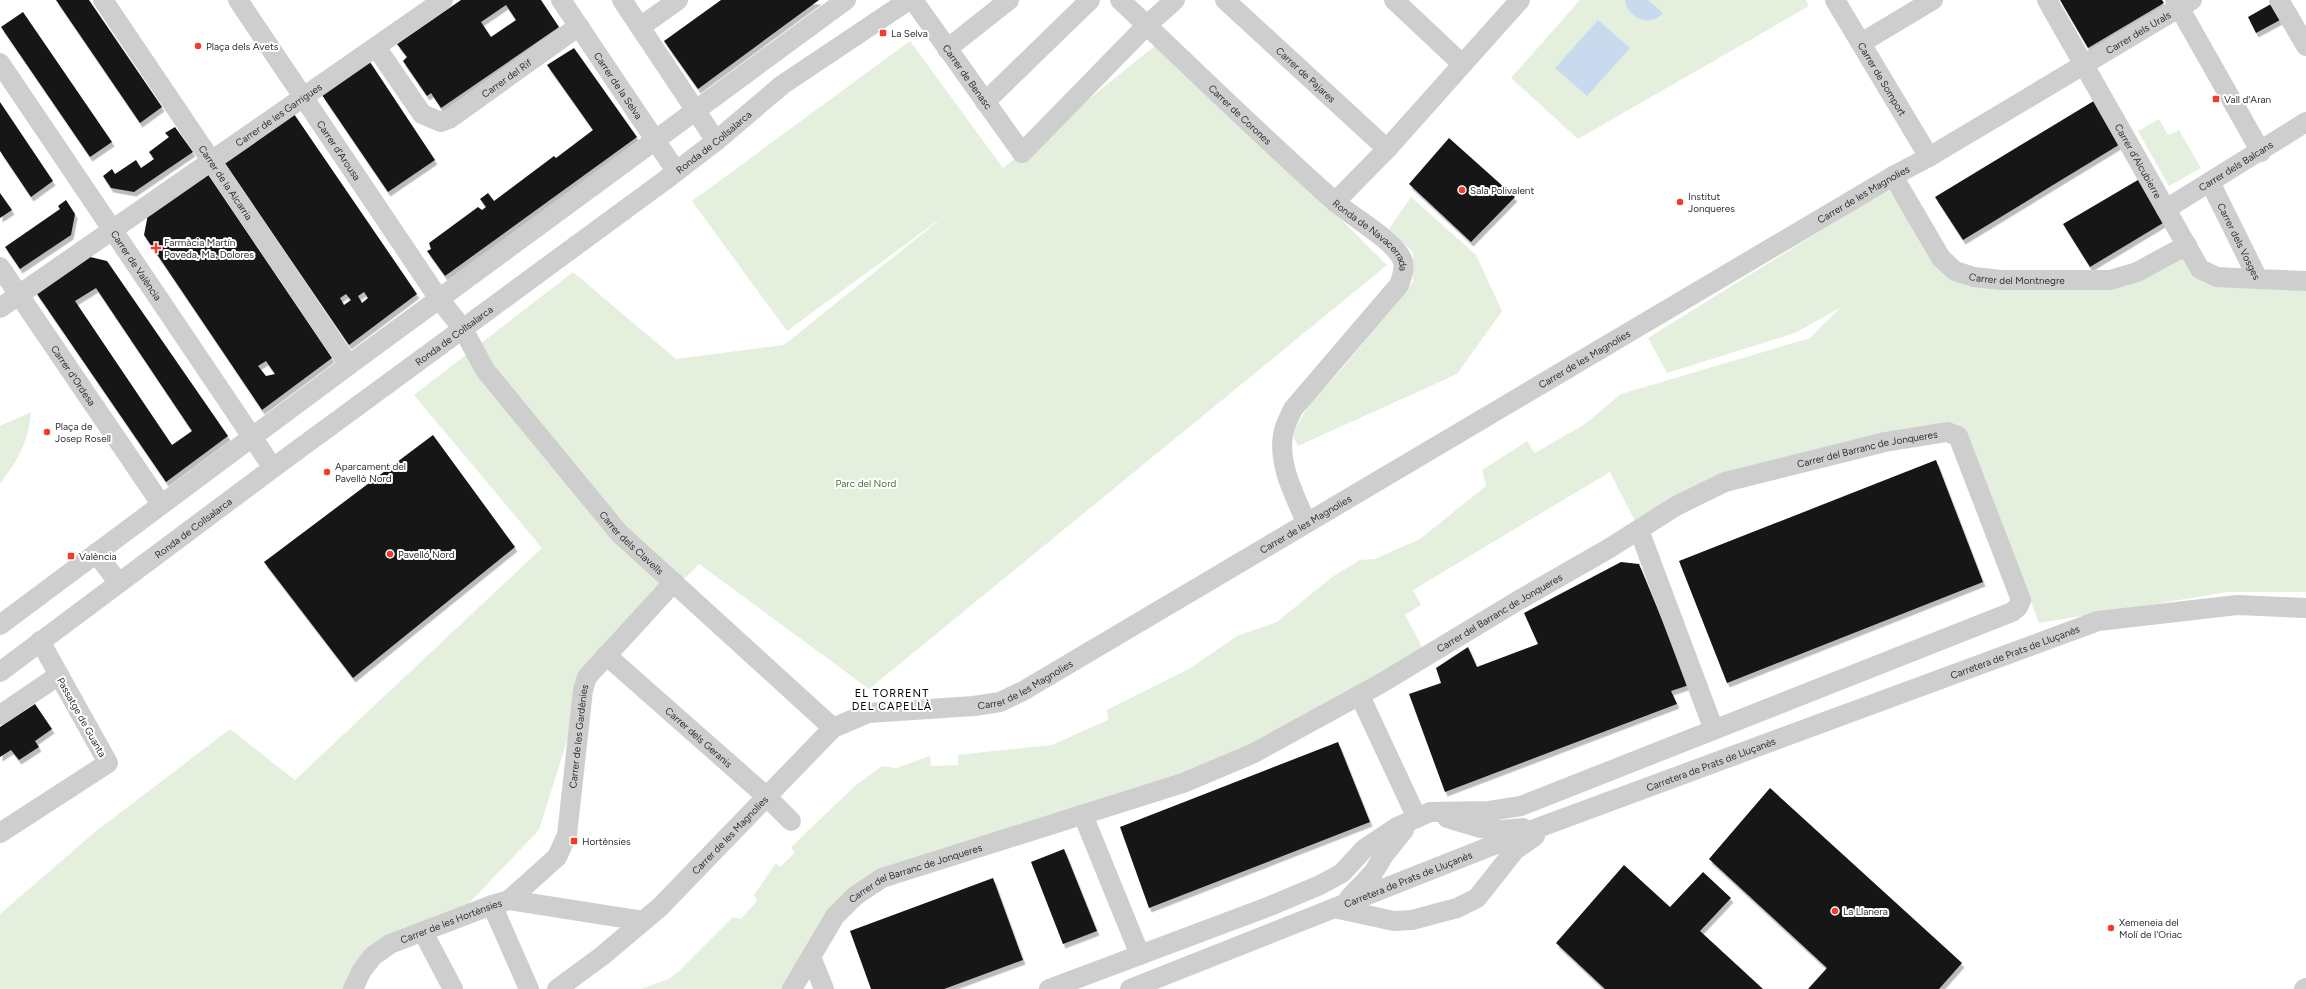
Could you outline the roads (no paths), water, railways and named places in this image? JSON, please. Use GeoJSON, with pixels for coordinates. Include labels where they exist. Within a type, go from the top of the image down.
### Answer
{"type":"FeatureCollection","features":[{"type":"Feature","properties":{"kind":"street","name":"Carrer de la Alcarria"},"geometry":{"type":"LineString","coordinates":[[103,0],[349,365]]}},
{"type":"Feature","properties":{"kind":"street","name":"Carrer d'Arousa"},"geometry":{"type":"LineString","coordinates":[[238,0],[439,299],[462,329]]}},
{"type":"Feature","properties":{"kind":"street","name":"Carrer de les Garrigues"},"geometry":{"type":"LineString","coordinates":[[0,308],[444,0]]}},
{"type":"Feature","properties":{"kind":"street","name":"Carrer de la Selva"},"geometry":{"type":"LineString","coordinates":[[561,0],[676,171]]}},
{"type":"Feature","properties":{"kind":"street"},"geometry":{"type":"LineString","coordinates":[[622,0],[716,141]]}},
{"type":"Feature","properties":{"kind":"street"},"geometry":{"type":"LineString","coordinates":[[640,27],[678,0]]}},
{"type":"Feature","properties":{"kind":"street"},"geometry":{"type":"LineString","coordinates":[[0,625],[349,365],[697,111],[846,0]]}},
{"type":"Feature","properties":{"kind":"street","name":"Ronda de Collsalarca"},"geometry":{"type":"LineString","coordinates":[[0,672],[118,582],[716,141],[782,85],[909,0]]}},
{"type":"Feature","properties":{"kind":"street","name":"Carrer de Benasc"},"geometry":{"type":"LineString","coordinates":[[912,0],[1022,153],[1147,26]]}},
{"type":"Feature","properties":{"kind":"street"},"geometry":{"type":"LineString","coordinates":[[947,49],[1009,0]]}},
{"type":"Feature","properties":{"kind":"street"},"geometry":{"type":"LineString","coordinates":[[985,102],[1090,0]]}},
{"type":"Feature","properties":{"kind":"street","name":"Carrer de Corones"},"geometry":{"type":"LineString","coordinates":[[1120,0],[1260,134],[1335,202]]}},
{"type":"Feature","properties":{"kind":"street"},"geometry":{"type":"LineString","coordinates":[[1147,26],[1175,0]]}},
{"type":"Feature","properties":{"kind":"street","name":"Carrer de Pajares"},"geometry":{"type":"LineString","coordinates":[[1225,0],[1387,149]]}},
{"type":"Feature","properties":{"kind":"street"},"geometry":{"type":"LineString","coordinates":[[1394,0],[1462,64]]}},
{"type":"Feature","properties":{"kind":"street","name":"Ronda de Navacerrada"},"geometry":{"type":"LineString","coordinates":[[1306,522],[1287,474],[1282,453],[1283,435],[1286,425],[1293,409],[1399,285],[1403,272],[1402,260],[1396,250],[1335,202],[1387,149],[1520,0]]}},
{"type":"Feature","properties":{"kind":"street","name":"Carrer de Somport"},"geometry":{"type":"LineString","coordinates":[[1835,0],[1929,157]]}},
{"type":"Feature","properties":{"kind":"street"},"geometry":{"type":"LineString","coordinates":[[1861,43],[1933,0]]}},
{"type":"Feature","properties":{"kind":"street","name":"Carrer d'Alcubierre"},"geometry":{"type":"LineString","coordinates":[[2047,0],[2200,269],[2217,277],[2258,279]]}},
{"type":"Feature","properties":{"kind":"street"},"geometry":{"type":"LineString","coordinates":[[2279,0],[2306,46]]}},
{"type":"Feature","properties":{"kind":"street"},"geometry":{"type":"LineString","coordinates":[[2182,2],[2261,152]]}},
{"type":"Feature","properties":{"kind":"street","name":"Carrer dels Urals"},"geometry":{"type":"LineString","coordinates":[[2084,65],[2182,2]]}},
{"type":"Feature","properties":{"kind":"street","name":"Carrer del Rif"},"geometry":{"type":"LineString","coordinates":[[376,47],[422,114],[441,122],[450,119],[578,26]]}},
{"type":"Feature","properties":{"kind":"street","name":"Carrer de València"},"geometry":{"type":"LineString","coordinates":[[0,63],[273,468]]}},
{"type":"Feature","properties":{"kind":"street","name":"Carrer de les Magnolies"},"geometry":{"type":"LineString","coordinates":[[557,989],[602,956],[660,907],[833,728],[868,713],[974,706],[1000,702],[1022,691],[1306,522],[1459,434],[1893,176],[1929,157],[2084,65]]}},
{"type":"Feature","properties":{"kind":"street","name":"Carrer dels Balcans"},"geometry":{"type":"LineString","coordinates":[[2166,208],[2261,152],[2306,122]]}},
{"type":"Feature","properties":{"kind":"street","name":"Carrer del Montnegre"},"geometry":{"type":"LineString","coordinates":[[1893,176],[1941,258],[1955,271],[1974,277],[2001,280],[2110,280],[2137,272],[2187,245]]}},
{"type":"Feature","properties":{"kind":"street","name":"Carrer dels Vosges"},"geometry":{"type":"LineString","coordinates":[[2210,182],[2258,279],[2306,281]]}},
{"type":"Feature","properties":{"kind":"street","name":"Carrer d'Ordesa"},"geometry":{"type":"LineString","coordinates":[[0,267],[161,504]]}},
{"type":"Feature","properties":{"kind":"street","name":"Carrer dels Clavells"},"geometry":{"type":"LineString","coordinates":[[462,329],[485,370],[619,533],[833,728]]}},
{"type":"Feature","properties":{"kind":"street","name":"Carrer del Barranc de Jonqueres"},"geometry":{"type":"LineString","coordinates":[[792,989],[835,916],[855,896],[882,878],[1183,783],[1252,754],[1360,696],[1639,530],[1676,506],[1725,482],[1885,442],[1947,432],[1958,436],[2021,600],[2018,607],[2012,612],[1714,730]]}},
{"type":"Feature","properties":{"kind":"street"},"geometry":{"type":"LineString","coordinates":[[1049,989],[1270,906],[1320,885],[1342,873],[1364,849],[1397,827],[1430,812],[1489,811],[1521,806],[1714,730],[1639,530]]}},
{"type":"Feature","properties":{"kind":"street"},"geometry":{"type":"LineString","coordinates":[[96,553],[118,582]]}},
{"type":"Feature","properties":{"kind":"street","name":"Carrer de les Gardènies"},"geometry":{"type":"LineString","coordinates":[[500,902],[557,857],[565,840],[583,690],[587,677],[674,582]]}},
{"type":"Feature","properties":{"kind":"street","name":"Carretera de Prats de Lluçanès"},"geometry":{"type":"LineString","coordinates":[[1130,989],[1554,822],[2098,621],[2237,605],[2306,608]]}},
{"type":"Feature","properties":{"kind":"street","name":"Passatge de Guanta"},"geometry":{"type":"LineString","coordinates":[[0,833],[108,763],[40,642]]}},
{"type":"Feature","properties":{"kind":"street","name":"Carrer dels Geranis"},"geometry":{"type":"LineString","coordinates":[[606,655],[767,796],[791,821]]}},
{"type":"Feature","properties":{"kind":"street"},"geometry":{"type":"LineString","coordinates":[[0,715],[59,675]]}},
{"type":"Feature","properties":{"kind":"street"},"geometry":{"type":"LineString","coordinates":[[1360,696],[1417,818]]}},
{"type":"Feature","properties":{"kind":"street"},"geometry":{"type":"LineString","coordinates":[[1083,815],[1140,955]]}},
{"type":"Feature","properties":{"kind":"street"},"geometry":{"type":"LineString","coordinates":[[1334,908],[1361,887],[1400,834],[1417,818],[1433,815],[1480,828],[1503,830],[1554,822]]}},
{"type":"Feature","properties":{"kind":"street"},"geometry":{"type":"LineString","coordinates":[[1451,819],[1482,836],[1492,846],[1493,860],[1484,890]]}},
{"type":"Feature","properties":{"kind":"street"},"geometry":{"type":"LineString","coordinates":[[1334,908],[1372,918],[1412,920],[1457,908],[1477,898],[1515,850],[1554,822]]}},
{"type":"Feature","properties":{"kind":"street"},"geometry":{"type":"LineString","coordinates":[[500,902],[529,989]]}},
{"type":"Feature","properties":{"kind":"street","name":"Carrer de les Hortènsies"},"geometry":{"type":"LineString","coordinates":[[353,989],[362,970],[373,956],[390,944],[500,902],[643,921]]}},
{"type":"Feature","properties":{"kind":"street"},"geometry":{"type":"LineString","coordinates":[[423,932],[453,989]]}},
{"type":"Feature","properties":{"kind":"street"},"geometry":{"type":"LineString","coordinates":[[811,957],[824,989]]}},
{"type":"Feature","properties":{"kind":"water"},"geometry":{"type":"Polygon","coordinates":[[[1625,0],[1648,0],[1663,13],[1652,20],[1640,19],[1630,12],[1625,0]]]}},
{"type":"Feature","properties":{"kind":"water"},"geometry":{"type":"Polygon","coordinates":[[[1598,20],[1630,48],[1587,96],[1555,68],[1598,20]]]}},
{"type":"Feature","properties":{"kind":"place","name":"La Selva"},"geometry":{"type":"Point","coordinates":[883,33]}},
{"type":"Feature","properties":{"kind":"place","name":"Plaça dels Avets"},"geometry":{"type":"Point","coordinates":[198,46]}},
{"type":"Feature","properties":{"kind":"place","name":"Vall d'Aran"},"geometry":{"type":"Point","coordinates":[2216,99]}},
{"type":"Feature","properties":{"kind":"place","name":"Sala Polivalent"},"geometry":{"type":"Point","coordinates":[1462,190]}},
{"type":"Feature","properties":{"kind":"place","name":"Institut Jonqueres"},"geometry":{"type":"Point","coordinates":[1680,202]}},
{"type":"Feature","properties":{"kind":"place","name":"Farmàcia Martín Poveda, Ma. Dolores"},"geometry":{"type":"Point","coordinates":[156,248]}},
{"type":"Feature","properties":{"kind":"place","name":"Plaça de Josep Rosell"},"geometry":{"type":"Point","coordinates":[47,432]}},
{"type":"Feature","properties":{"kind":"place","name":"Aparcament del Pavellò Nord"},"geometry":{"type":"Point","coordinates":[327,472]}},
{"type":"Feature","properties":{"kind":"place","name":"Pavelló Nord"},"geometry":{"type":"Point","coordinates":[390,554]}},
{"type":"Feature","properties":{"kind":"place","name":"València"},"geometry":{"type":"Point","coordinates":[71,556]}},
{"type":"Feature","properties":{"kind":"place","name":"Hortènsies"},"geometry":{"type":"Point","coordinates":[574,841]}},
{"type":"Feature","properties":{"kind":"place","name":"La Llanera"},"geometry":{"type":"Point","coordinates":[1835,911]}},
{"type":"Feature","properties":{"kind":"place","name":"Xemeneia del Molí de l'Oriac"},"geometry":{"type":"Point","coordinates":[2111,928]}},
{"type":"Feature","properties":{"kind":"district","name":"EL TORRENT DEL CAPELLÀ"},"geometry":{"type":"Point","coordinates":[892,699]}},
{"type":"Feature","properties":{"kind":"park label","name":"Parc del Nord"},"geometry":{"type":"Point","coordinates":[866,483]}}]}
